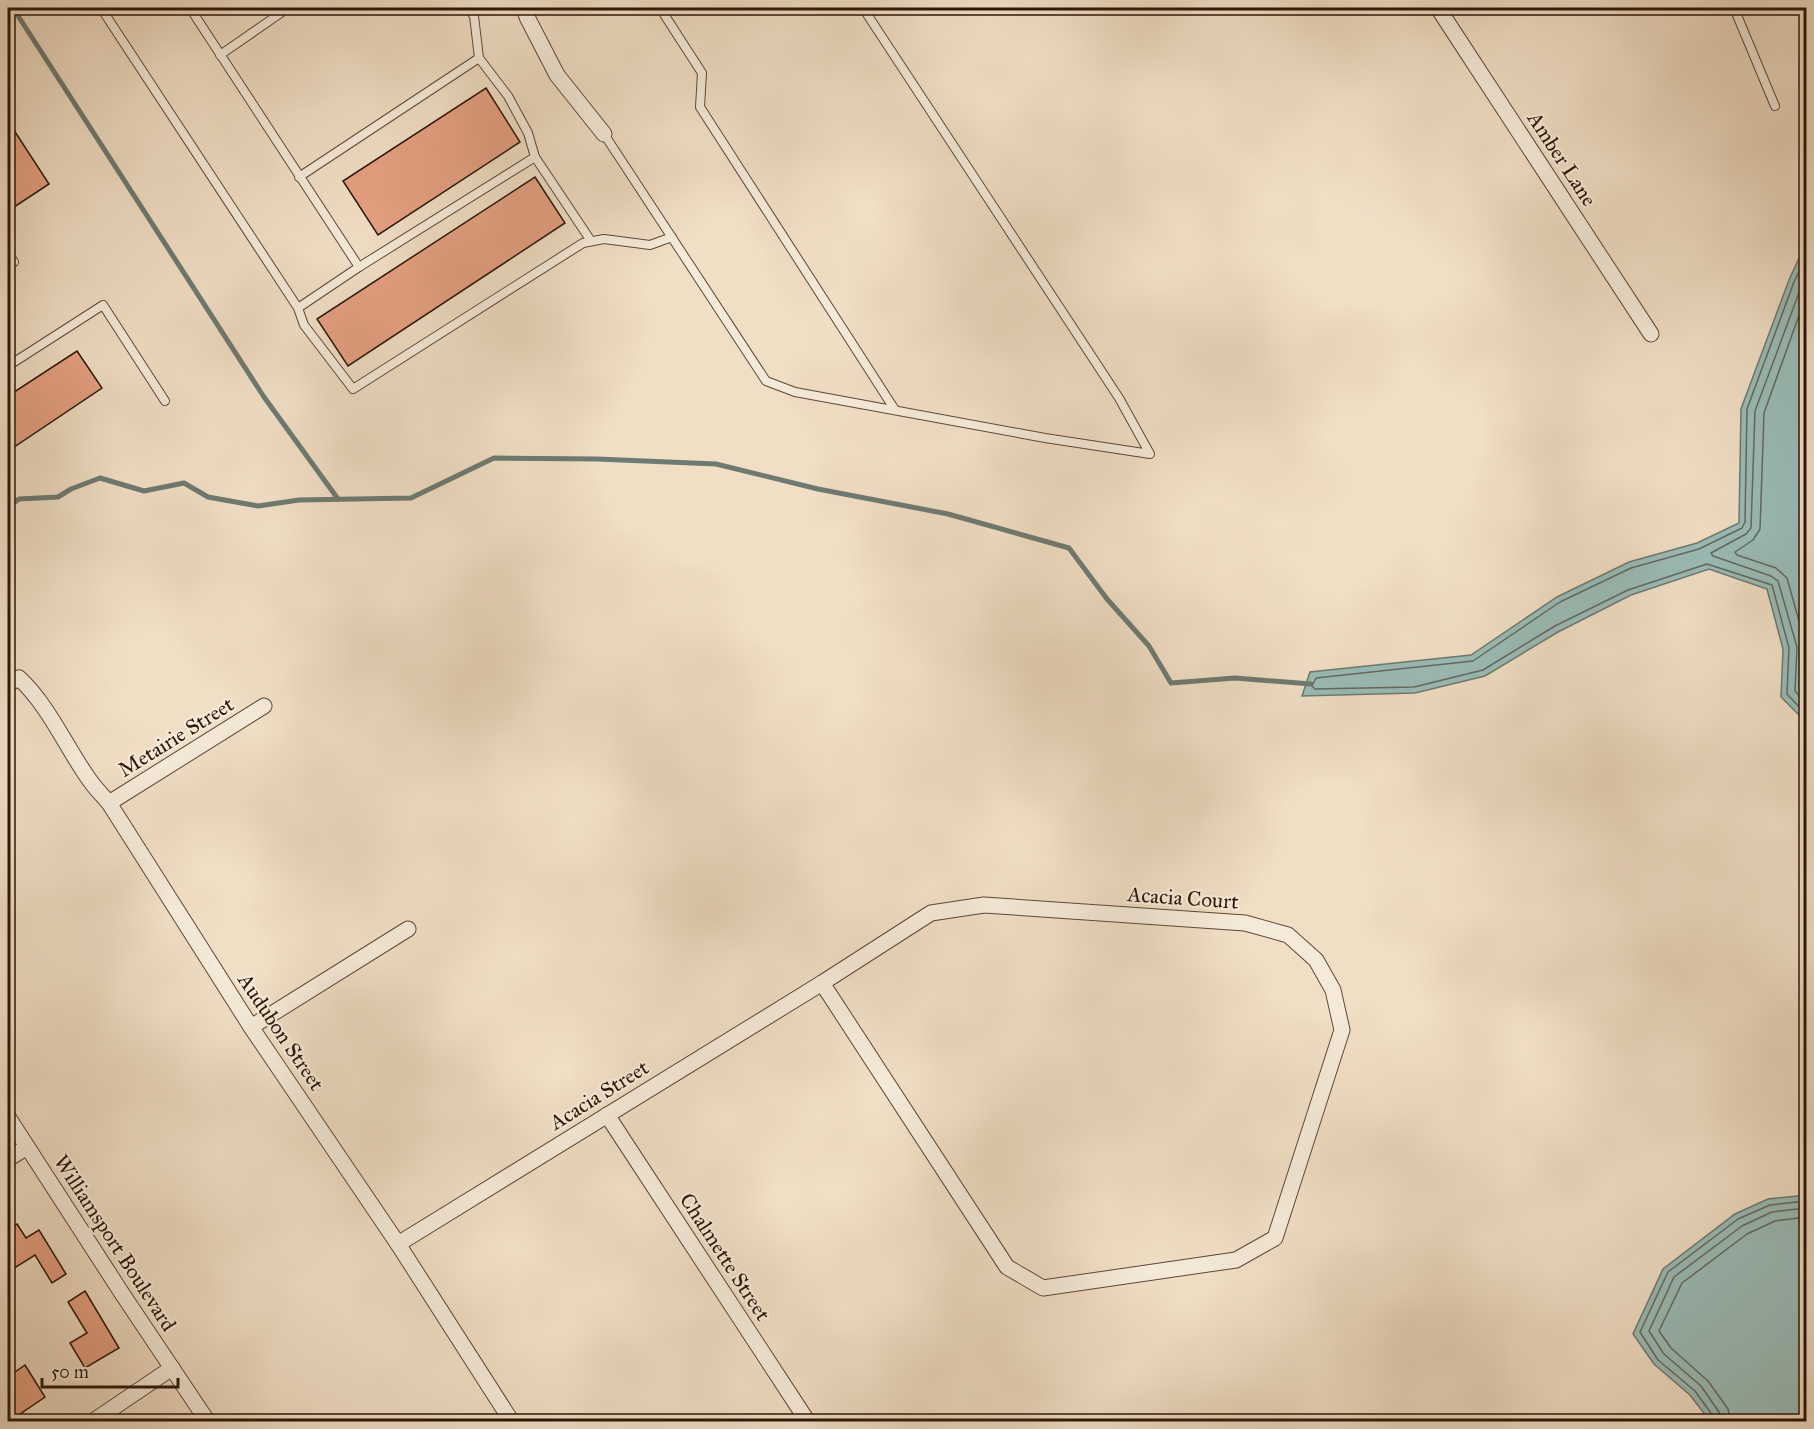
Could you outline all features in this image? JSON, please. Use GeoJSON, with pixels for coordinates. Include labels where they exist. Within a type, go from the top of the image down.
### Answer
{"type":"FeatureCollection","features":[{"type":"Feature","properties":{"kind":"street"},"geometry":{"type":"LineString","coordinates":[[524,8],[557,75],[604,135]]}},
{"type":"Feature","properties":{"kind":"street","name":"Amber Lane"},"geometry":{"type":"LineString","coordinates":[[1438,8],[1651,334]]}},
{"type":"Feature","properties":{"kind":"street","name":"Audubon Street"},"geometry":{"type":"LineString","coordinates":[[8,684],[19,678],[30,689],[91,782],[109,803],[251,1027],[399,1244],[512,1422]]}},
{"type":"Feature","properties":{"kind":"street","name":"Metairie Street"},"geometry":{"type":"LineString","coordinates":[[109,803],[264,706]]}},
{"type":"Feature","properties":{"kind":"street","name":"Acacia Court"},"geometry":{"type":"LineString","coordinates":[[984,905],[1245,923],[1288,935],[1316,960],[1333,990],[1342,1030],[1275,1238],[1236,1260],[1043,1288],[1007,1267],[822,983],[931,913],[984,905]]}},
{"type":"Feature","properties":{"kind":"street"},"geometry":{"type":"LineString","coordinates":[[251,1027],[408,929]]}},
{"type":"Feature","properties":{"kind":"street","name":"Acacia Street"},"geometry":{"type":"LineString","coordinates":[[399,1244],[822,983]]}},
{"type":"Feature","properties":{"kind":"street","name":"Chalmette Street"},"geometry":{"type":"LineString","coordinates":[[607,1115],[808,1422]]}},
{"type":"Feature","properties":{"kind":"street","name":"Williamsport Boulevard"},"geometry":{"type":"LineString","coordinates":[[8,1117],[208,1422]]}},
{"type":"Feature","properties":{"kind":"street"},"geometry":{"type":"LineString","coordinates":[[8,1159],[27,1147]]}},
{"type":"Feature","properties":{"kind":"street"},"geometry":{"type":"LineString","coordinates":[[92,1422],[172,1368]]}},
{"type":"Feature","properties":{"kind":"lane"},"geometry":{"type":"LineString","coordinates":[[101,8],[298,308],[304,325],[353,389],[583,243],[604,239],[650,245],[672,237]]}},
{"type":"Feature","properties":{"kind":"lane"},"geometry":{"type":"LineString","coordinates":[[190,8],[359,267]]}},
{"type":"Feature","properties":{"kind":"lane"},"geometry":{"type":"LineString","coordinates":[[220,55],[288,8]]}},
{"type":"Feature","properties":{"kind":"lane"},"geometry":{"type":"LineString","coordinates":[[468,8],[474,16],[479,58],[508,96],[528,133],[535,157],[591,242]]}},
{"type":"Feature","properties":{"kind":"lane"},"geometry":{"type":"LineString","coordinates":[[660,8],[702,73],[700,107],[896,410]]}},
{"type":"Feature","properties":{"kind":"lane"},"geometry":{"type":"LineString","coordinates":[[604,135],[766,381],[795,392],[1046,438],[1150,454],[1119,399],[863,8]]}},
{"type":"Feature","properties":{"kind":"lane"},"geometry":{"type":"LineString","coordinates":[[1734,8],[1775,106]]}},
{"type":"Feature","properties":{"kind":"lane"},"geometry":{"type":"LineString","coordinates":[[299,177],[479,58]]}},
{"type":"Feature","properties":{"kind":"lane"},"geometry":{"type":"LineString","coordinates":[[298,308],[359,267],[535,157]]}},
{"type":"Feature","properties":{"kind":"lane"},"geometry":{"type":"LineString","coordinates":[[8,253],[14,262]]}},
{"type":"Feature","properties":{"kind":"lane"},"geometry":{"type":"LineString","coordinates":[[8,366],[103,304],[165,401]]}},
{"type":"Feature","properties":{"kind":"water"},"geometry":{"type":"Polygon","coordinates":[[[1806,243],[1806,722],[1781,697],[1783,649],[1767,589],[1709,569],[1631,595],[1558,632],[1485,676],[1415,693],[1302,696],[1310,672],[1471,655],[1557,597],[1629,562],[1697,543],[1739,523],[1741,409],[1789,280],[1806,243]]]}},
{"type":"Feature","properties":{"kind":"water"},"geometry":{"type":"Polygon","coordinates":[[[1806,1195],[1806,1421],[1710,1421],[1690,1395],[1654,1364],[1633,1334],[1663,1269],[1735,1214],[1768,1199],[1806,1195]]]}},
{"type":"Feature","properties":{"kind":"building"},"geometry":{"type":"Polygon","coordinates":[[[486,88],[520,142],[378,235],[343,181],[486,88]]]}},
{"type":"Feature","properties":{"kind":"building"},"geometry":{"type":"Polygon","coordinates":[[[8,121],[49,184],[8,211],[8,121]]]}},
{"type":"Feature","properties":{"kind":"building"},"geometry":{"type":"Polygon","coordinates":[[[535,177],[565,223],[348,366],[317,319],[535,177]]]}},
{"type":"Feature","properties":{"kind":"building"},"geometry":{"type":"Polygon","coordinates":[[[77,351],[102,388],[8,451],[8,396],[77,351]]]}},
{"type":"Feature","properties":{"kind":"building"},"geometry":{"type":"Polygon","coordinates":[[[17,1224],[26,1238],[39,1230],[66,1274],[52,1283],[35,1255],[8,1272],[8,1230],[17,1224]]]}},
{"type":"Feature","properties":{"kind":"building"},"geometry":{"type":"Polygon","coordinates":[[[85,1291],[119,1348],[85,1368],[70,1343],[87,1333],[68,1302],[85,1291]]]}},
{"type":"Feature","properties":{"kind":"building"},"geometry":{"type":"Polygon","coordinates":[[[25,1365],[45,1397],[8,1422],[8,1377],[25,1365]]]}},
{"type":"Feature","properties":{"kind":"waterway"},"geometry":{"type":"LineString","coordinates":[[13,8],[264,397],[338,499]]}},
{"type":"Feature","properties":{"kind":"waterway"},"geometry":{"type":"LineString","coordinates":[[8,507],[19,499],[58,497],[71,489],[100,478],[144,491],[184,483],[208,497],[258,506],[299,500],[411,498],[494,458],[716,464],[818,489],[948,514],[1069,548],[1107,599],[1149,646],[1171,683],[1235,678],[1311,684]]}}]}
